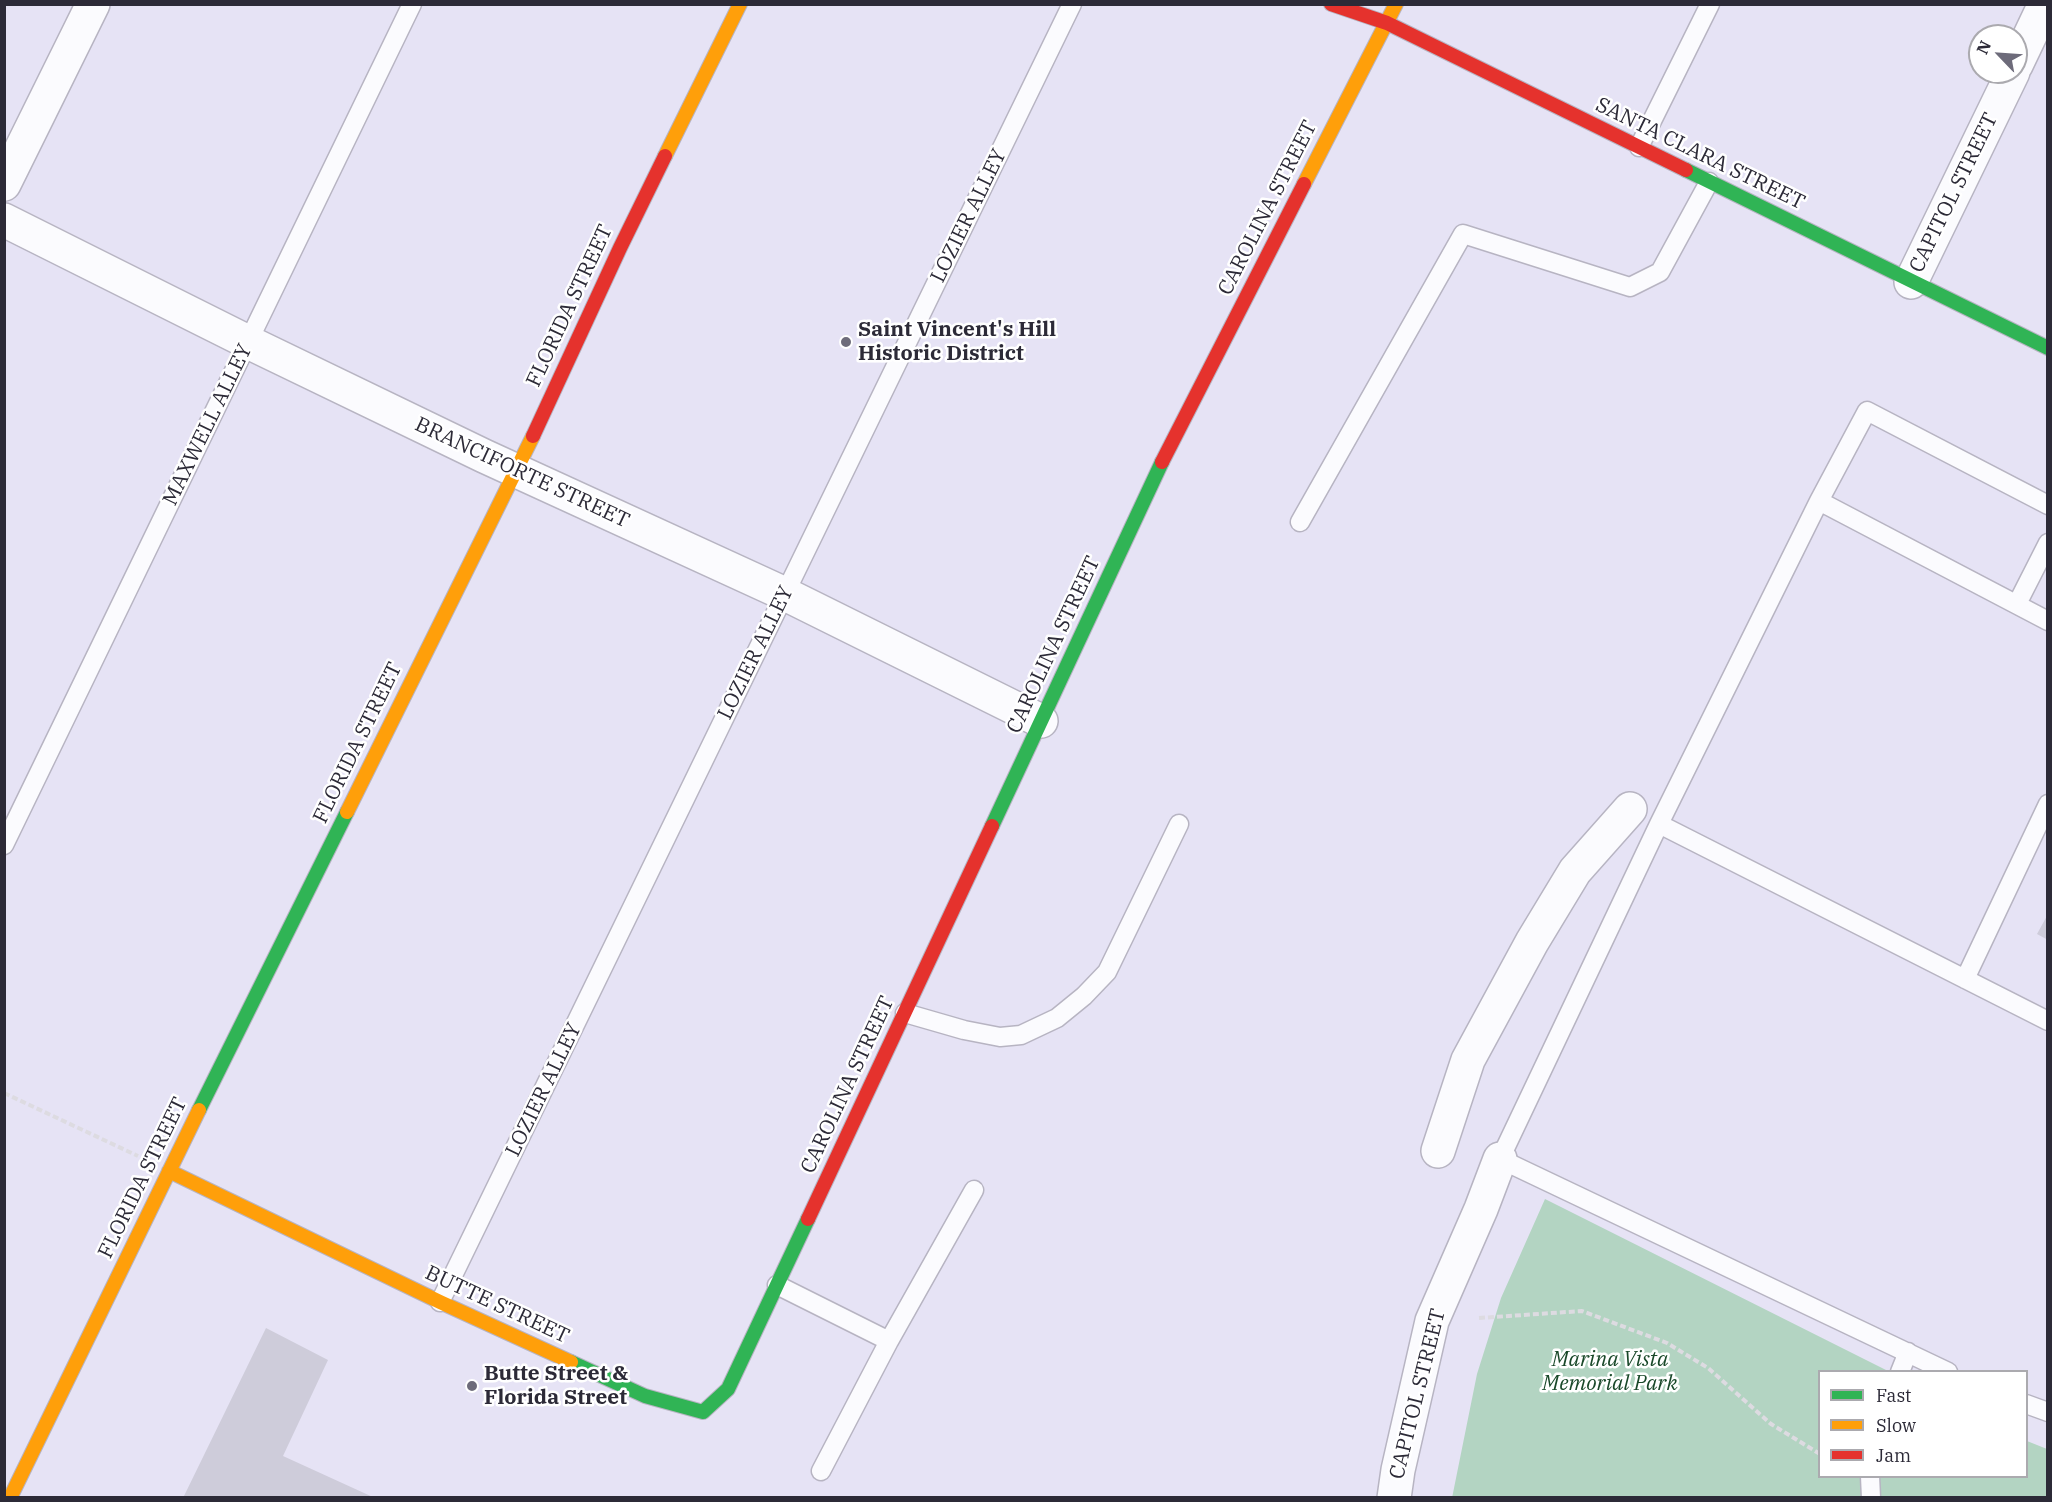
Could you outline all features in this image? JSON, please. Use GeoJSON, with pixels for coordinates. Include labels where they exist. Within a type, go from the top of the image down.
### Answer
{"type":"FeatureCollection","features":[{"type":"Feature","properties":{"kind":"street"},"geometry":{"type":"LineString","coordinates":[[4,184],[93,4]]}},
{"type":"Feature","properties":{"kind":"street","name":"FLORIDA STREET"},"geometry":{"type":"LineString","coordinates":[[10,1497],[416,670],[516,472],[620,248],[740,4]]}},
{"type":"Feature","properties":{"kind":"street","name":"SANTA CLARA STREET"},"geometry":{"type":"LineString","coordinates":[[1331,4],[1387,23],[2048,348]]}},
{"type":"Feature","properties":{"kind":"street","name":"CAROLINA STREET"},"geometry":{"type":"LineString","coordinates":[[765,1310],[1177,431],[1396,4]]}},
{"type":"Feature","properties":{"kind":"street"},"geometry":{"type":"LineString","coordinates":[[2028,40],[2045,4]]}},
{"type":"Feature","properties":{"kind":"street","name":"CAPITOL STREET"},"geometry":{"type":"LineString","coordinates":[[1911,282],[2007,84]]}},
{"type":"Feature","properties":{"kind":"street","name":"BRANCIFORTE STREET"},"geometry":{"type":"LineString","coordinates":[[4,220],[516,472],[785,594],[1041,722]]}},
{"type":"Feature","properties":{"kind":"street"},"geometry":{"type":"LineString","coordinates":[[1438,1151],[1468,1059],[1532,942],[1575,871],[1630,810]]}},
{"type":"Feature","properties":{"kind":"street","name":"CAPITOL STREET"},"geometry":{"type":"LineString","coordinates":[[1394,1497],[1432,1321],[1481,1209],[1500,1159]]}},
{"type":"Feature","properties":{"kind":"street","name":"BUTTE STREET"},"geometry":{"type":"LineString","coordinates":[[169,1171],[440,1302],[645,1396],[703,1412],[728,1389],[765,1310]]}},
{"type":"Feature","properties":{"kind":"lane","name":"MAXWELL ALLEY"},"geometry":{"type":"LineString","coordinates":[[4,845],[412,4]]}},
{"type":"Feature","properties":{"kind":"lane","name":"LOZIER ALLEY"},"geometry":{"type":"LineString","coordinates":[[440,1302],[1072,4]]}},
{"type":"Feature","properties":{"kind":"lane"},"geometry":{"type":"LineString","coordinates":[[1639,147],[1710,4]]}},
{"type":"Feature","properties":{"kind":"lane"},"geometry":{"type":"LineString","coordinates":[[1300,522],[1463,234],[1630,287],[1660,272],[1709,182]]}},
{"type":"Feature","properties":{"kind":"lane"},"geometry":{"type":"LineString","coordinates":[[1946,1370],[1500,1159],[1659,824],[1819,501],[1867,411],[2048,505]]}},
{"type":"Feature","properties":{"kind":"lane"},"geometry":{"type":"LineString","coordinates":[[1819,501],[2048,621]]}},
{"type":"Feature","properties":{"kind":"lane"},"geometry":{"type":"LineString","coordinates":[[2017,604],[2048,543]]}},
{"type":"Feature","properties":{"kind":"lane"},"geometry":{"type":"LineString","coordinates":[[1965,979],[2048,804]]}},
{"type":"Feature","properties":{"kind":"lane"},"geometry":{"type":"LineString","coordinates":[[905,1013],[964,1030],[1000,1037],[1021,1035],[1057,1018],[1084,996],[1107,972],[1179,824]]}},
{"type":"Feature","properties":{"kind":"lane"},"geometry":{"type":"LineString","coordinates":[[1659,824],[2048,1021]]}},
{"type":"Feature","properties":{"kind":"lane"},"geometry":{"type":"LineString","coordinates":[[821,1471],[889,1341],[974,1190]]}},
{"type":"Feature","properties":{"kind":"lane"},"geometry":{"type":"LineString","coordinates":[[777,1285],[889,1341]]}},
{"type":"Feature","properties":{"kind":"lane"},"geometry":{"type":"LineString","coordinates":[[1900,1370],[1908,1352]]}},
{"type":"Feature","properties":{"kind":"lane"},"geometry":{"type":"LineString","coordinates":[[2028,1405],[2048,1412]]}},
{"type":"Feature","properties":{"kind":"lane"},"geometry":{"type":"LineString","coordinates":[[1870,1478],[1871,1497]]}},
{"type":"Feature","properties":{"kind":"path"},"geometry":{"type":"LineString","coordinates":[[4,1093],[169,1171]]}},
{"type":"Feature","properties":{"kind":"path"},"geometry":{"type":"LineString","coordinates":[[1479,1318],[1582,1311],[1667,1342],[1708,1368],[1771,1424],[1818,1453]]}},
{"type":"Feature","properties":{"kind":"green space","name":"Marina Vista Memorial Park"},"geometry":{"type":"Polygon","coordinates":[[[1545,1199],[1886,1370],[1818,1370],[1818,1478],[2028,1478],[2028,1441],[2047,1449],[2047,1497],[1452,1498],[1477,1374],[1501,1298],[1545,1199]]]}},
{"type":"Feature","properties":{"kind":"building"},"geometry":{"type":"Polygon","coordinates":[[[2048,914],[2048,940],[2037,934],[2048,914]]]}},
{"type":"Feature","properties":{"kind":"building"},"geometry":{"type":"Polygon","coordinates":[[[266,1328],[328,1360],[283,1456],[375,1498],[183,1498],[266,1328]]]}},
{"type":"Feature","properties":{"kind":"traffic: fast"},"geometry":{"type":"LineString","coordinates":[[1686,170],[2048,348]]}},
{"type":"Feature","properties":{"kind":"traffic: fast"},"geometry":{"type":"LineString","coordinates":[[992,826],[1162,462]]}},
{"type":"Feature","properties":{"kind":"traffic: fast"},"geometry":{"type":"LineString","coordinates":[[199,1110],[347,812]]}},
{"type":"Feature","properties":{"kind":"traffic: fast"},"geometry":{"type":"LineString","coordinates":[[571,1362],[645,1396],[703,1412],[728,1389],[808,1219]]}},
{"type":"Feature","properties":{"kind":"traffic: slow"},"geometry":{"type":"LineString","coordinates":[[665,156],[740,4]]}},
{"type":"Feature","properties":{"kind":"traffic: slow"},"geometry":{"type":"LineString","coordinates":[[1304,184],[1396,4]]}},
{"type":"Feature","properties":{"kind":"traffic: slow"},"geometry":{"type":"LineString","coordinates":[[347,812],[533,436]]}},
{"type":"Feature","properties":{"kind":"traffic: slow"},"geometry":{"type":"LineString","coordinates":[[10,1498],[199,1110]]}},
{"type":"Feature","properties":{"kind":"traffic: slow"},"geometry":{"type":"LineString","coordinates":[[169,1171],[440,1302],[571,1362]]}},
{"type":"Feature","properties":{"kind":"traffic: jam"},"geometry":{"type":"LineString","coordinates":[[1331,4],[1387,23],[1686,170]]}},
{"type":"Feature","properties":{"kind":"traffic: jam"},"geometry":{"type":"LineString","coordinates":[[533,436],[665,156]]}},
{"type":"Feature","properties":{"kind":"traffic: jam"},"geometry":{"type":"LineString","coordinates":[[1162,462],[1304,184]]}},
{"type":"Feature","properties":{"kind":"traffic: jam"},"geometry":{"type":"LineString","coordinates":[[808,1219],[992,826]]}},
{"type":"Feature","properties":{"kind":"place","name":"Saint Vincent's Hill Historic District"},"geometry":{"type":"Point","coordinates":[846,342]}},
{"type":"Feature","properties":{"kind":"place","name":"Butte Street & Florida Street"},"geometry":{"type":"Point","coordinates":[472,1386]}}]}
